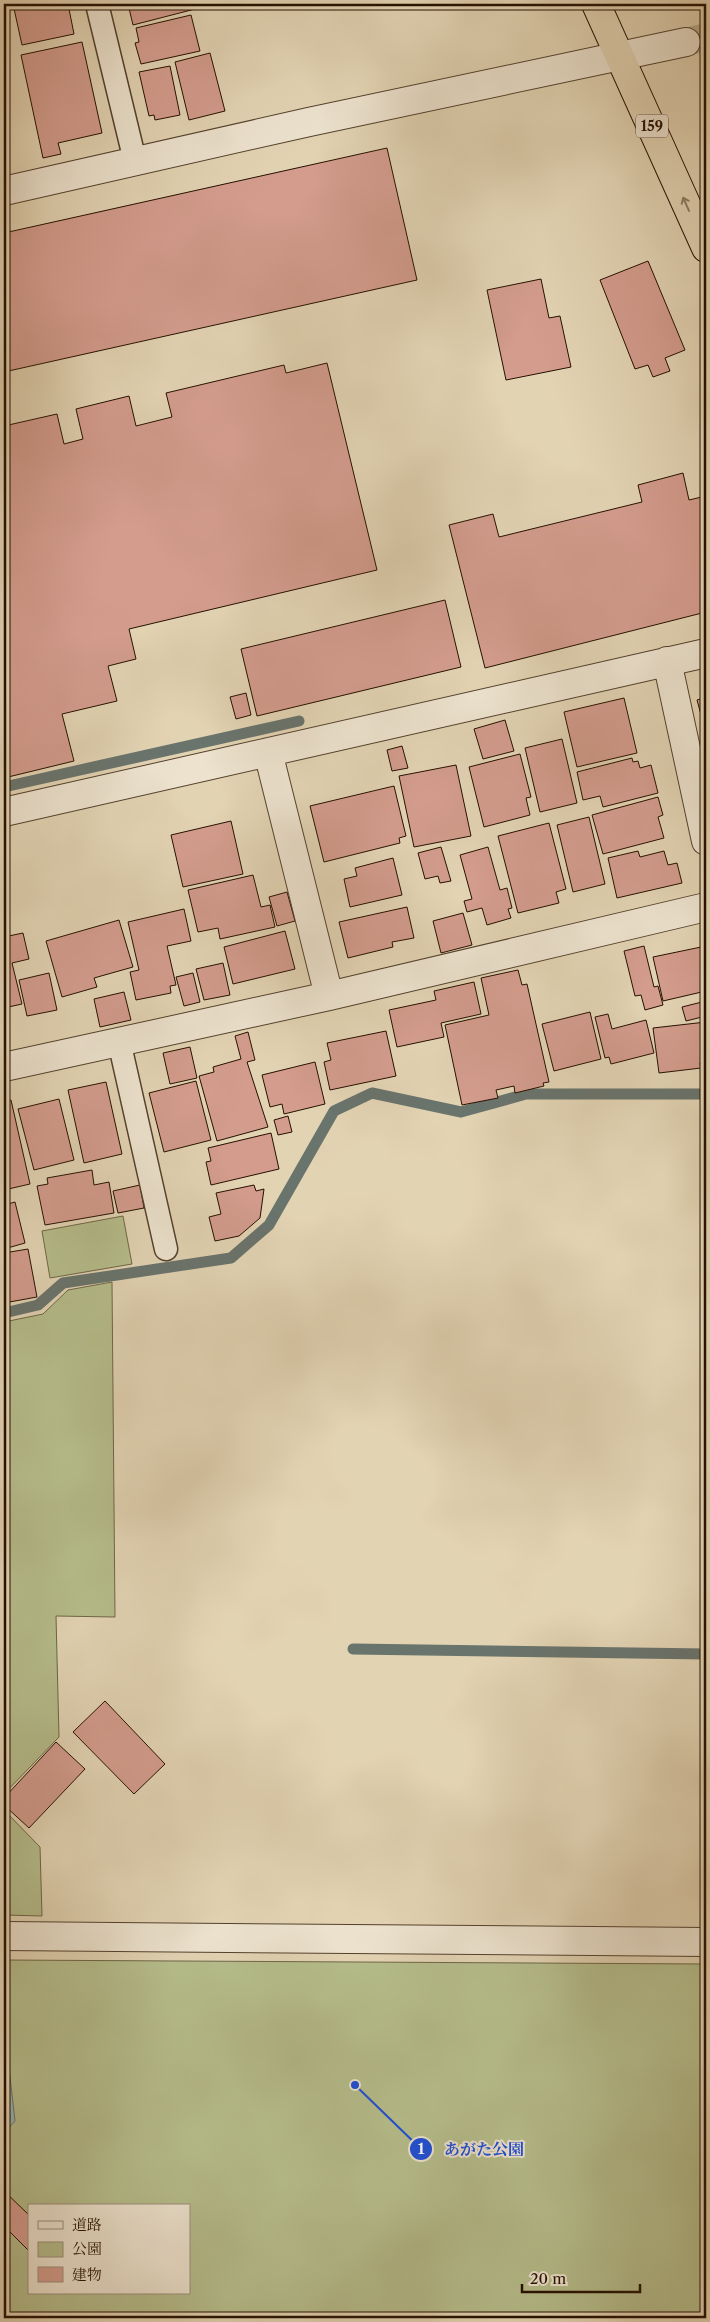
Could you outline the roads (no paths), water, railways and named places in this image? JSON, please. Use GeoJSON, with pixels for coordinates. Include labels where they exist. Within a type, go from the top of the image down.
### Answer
{"type":"FeatureCollection","features":[{"type":"Feature","properties":{"kind":"highway","name":"159"},"geometry":{"type":"LineString","coordinates":[[596,4],[621,55],[706,248]]}},
{"type":"Feature","properties":{"kind":"street"},"geometry":{"type":"LineString","coordinates":[[4,191],[686,42]]}},
{"type":"Feature","properties":{"kind":"street"},"geometry":{"type":"LineString","coordinates":[[4,812],[706,653]]}},
{"type":"Feature","properties":{"kind":"street"},"geometry":{"type":"LineString","coordinates":[[667,661],[706,841]]}},
{"type":"Feature","properties":{"kind":"street"},"geometry":{"type":"LineString","coordinates":[[268,752],[329,996]]}},
{"type":"Feature","properties":{"kind":"street"},"geometry":{"type":"LineString","coordinates":[[4,1067],[329,996],[706,907]]}},
{"type":"Feature","properties":{"kind":"street"},"geometry":{"type":"LineString","coordinates":[[4,1936],[706,1942]]}},
{"type":"Feature","properties":{"kind":"lane"},"geometry":{"type":"LineString","coordinates":[[97,4],[135,161]]}},
{"type":"Feature","properties":{"kind":"lane"},"geometry":{"type":"LineString","coordinates":[[119,1042],[166,1249]]}},
{"type":"Feature","properties":{"kind":"water"},"geometry":{"type":"Polygon","coordinates":[[[4,2068],[9,2068],[15,2121],[4,2133],[4,2068]]]}},
{"type":"Feature","properties":{"kind":"waterway"},"geometry":{"type":"LineString","coordinates":[[4,787],[299,721]]}},
{"type":"Feature","properties":{"kind":"waterway"},"geometry":{"type":"LineString","coordinates":[[4,1313],[38,1305],[63,1283],[231,1258],[269,1225],[334,1111],[372,1093],[461,1112],[526,1094],[706,1094]]}},
{"type":"Feature","properties":{"kind":"waterway"},"geometry":{"type":"LineString","coordinates":[[353,1649],[706,1654]]}},
{"type":"Feature","properties":{"kind":"tunnel"},"geometry":{"type":"LineString","coordinates":[[686,42],[706,37]]}},
{"type":"Feature","properties":{"kind":"place","name":"あがた公園"},"geometry":{"type":"Point","coordinates":[355,2085]}}]}
